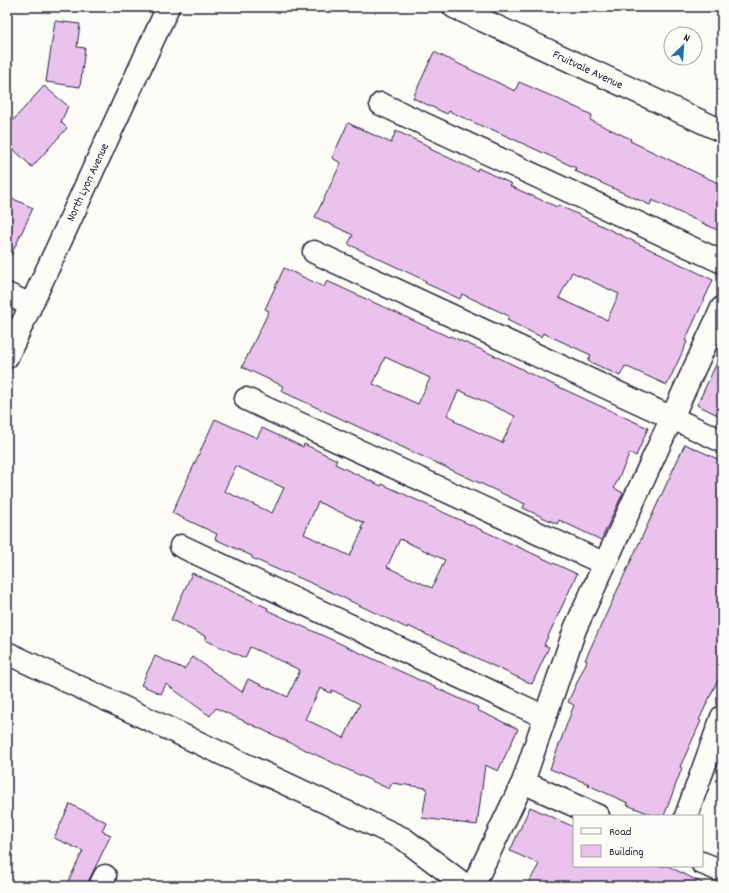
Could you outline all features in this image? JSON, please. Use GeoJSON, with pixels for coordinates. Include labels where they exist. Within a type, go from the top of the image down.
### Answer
{"type":"FeatureCollection","features":[{"type":"Feature","properties":{"kind":"street","name":"North Lyon Avenue"},"geometry":{"type":"LineString","coordinates":[[7,357],[168,7]]}},
{"type":"Feature","properties":{"kind":"street","name":"Fruitvale Avenue"},"geometry":{"type":"LineString","coordinates":[[454,7],[722,131]]}},
{"type":"Feature","properties":{"kind":"street"},"geometry":{"type":"LineString","coordinates":[[381,104],[722,262]]}},
{"type":"Feature","properties":{"kind":"street"},"geometry":{"type":"LineString","coordinates":[[314,252],[722,440]]}},
{"type":"Feature","properties":{"kind":"street"},"geometry":{"type":"LineString","coordinates":[[7,294],[31,305]]}},
{"type":"Feature","properties":{"kind":"street"},"geometry":{"type":"LineString","coordinates":[[473,886],[523,782],[575,629],[722,308]]}},
{"type":"Feature","properties":{"kind":"street"},"geometry":{"type":"LineString","coordinates":[[246,399],[605,564]]}},
{"type":"Feature","properties":{"kind":"street"},"geometry":{"type":"LineString","coordinates":[[181,546],[545,717]]}},
{"type":"Feature","properties":{"kind":"street"},"geometry":{"type":"LineString","coordinates":[[7,653],[404,839],[466,886]]}},
{"type":"Feature","properties":{"kind":"street"},"geometry":{"type":"LineString","coordinates":[[686,815],[722,717]]}},
{"type":"Feature","properties":{"kind":"street"},"geometry":{"type":"LineString","coordinates":[[523,782],[596,815]]}},
{"type":"Feature","properties":{"kind":"street"},"geometry":{"type":"LineString","coordinates":[[703,863],[722,871]]}},
{"type":"Feature","properties":{"kind":"building"},"geometry":{"type":"Polygon","coordinates":[[[55,21],[80,24],[77,47],[85,48],[80,87],[46,82],[55,21]]]}},
{"type":"Feature","properties":{"kind":"building"},"geometry":{"type":"Polygon","coordinates":[[[434,52],[515,91],[519,82],[558,99],[592,115],[590,120],[631,139],[630,141],[722,185],[722,232],[652,200],[650,205],[575,171],[576,168],[489,128],[488,129],[449,111],[447,114],[413,98],[434,52]]]}},
{"type":"Feature","properties":{"kind":"building"},"geometry":{"type":"Polygon","coordinates":[[[44,86],[68,106],[61,122],[67,128],[32,167],[7,143],[7,127],[44,86]]]}},
{"type":"Feature","properties":{"kind":"building"},"geometry":{"type":"Polygon","coordinates":[[[348,123],[391,143],[396,131],[477,171],[478,168],[512,184],[510,186],[557,207],[558,205],[713,280],[667,385],[625,366],[620,376],[588,361],[591,355],[543,333],[541,337],[507,320],[509,316],[462,294],[460,299],[348,244],[353,235],[315,217],[341,163],[332,158],[348,123]],[[572,272],[559,298],[607,320],[619,294],[572,272]]]}},
{"type":"Feature","properties":{"kind":"building"},"geometry":{"type":"Polygon","coordinates":[[[7,196],[33,208],[7,264],[7,196]]]}},
{"type":"Feature","properties":{"kind":"building"},"geometry":{"type":"Polygon","coordinates":[[[284,268],[324,287],[327,281],[449,337],[450,336],[491,354],[524,371],[648,428],[636,456],[630,453],[614,488],[623,493],[601,540],[559,520],[557,524],[523,508],[525,504],[281,391],[283,386],[242,367],[269,311],[265,309],[284,268]],[[385,357],[373,384],[418,404],[430,378],[385,357]],[[459,390],[447,415],[455,419],[454,421],[502,443],[515,416],[459,390]]]}},
{"type":"Feature","properties":{"kind":"building"},"geometry":{"type":"Polygon","coordinates":[[[722,352],[722,417],[697,405],[722,352]]]}},
{"type":"Feature","properties":{"kind":"building"},"geometry":{"type":"Polygon","coordinates":[[[215,419],[257,438],[262,428],[303,447],[304,444],[337,460],[335,464],[381,486],[382,484],[577,574],[544,645],[549,647],[532,684],[408,626],[407,628],[327,590],[252,558],[252,556],[215,539],[217,534],[172,513],[215,419]],[[236,466],[224,491],[272,513],[284,488],[236,466]],[[318,502],[304,534],[350,556],[363,529],[361,528],[364,523],[318,502]],[[400,539],[387,567],[432,588],[445,560],[400,539]]]}},
{"type":"Feature","properties":{"kind":"building"},"geometry":{"type":"Polygon","coordinates":[[[685,444],[722,461],[722,671],[699,720],[701,721],[680,767],[682,768],[664,815],[652,815],[627,805],[628,803],[588,785],[589,784],[550,769],[574,705],[568,702],[587,661],[585,660],[685,444]]]}},
{"type":"Feature","properties":{"kind":"building"},"geometry":{"type":"Polygon","coordinates":[[[192,573],[268,608],[267,610],[478,707],[477,710],[518,729],[498,771],[485,765],[477,825],[422,818],[427,788],[392,783],[389,789],[216,708],[210,716],[166,684],[161,694],[141,685],[155,656],[184,669],[193,657],[242,692],[248,679],[288,697],[300,670],[250,647],[245,658],[205,640],[207,637],[171,620],[192,573]],[[320,688],[305,719],[344,738],[360,704],[332,690],[331,693],[320,688]]]}},
{"type":"Feature","properties":{"kind":"building"},"geometry":{"type":"Polygon","coordinates":[[[70,804],[106,822],[102,831],[111,835],[89,880],[88,886],[66,886],[83,851],[54,838],[70,804]]]}},
{"type":"Feature","properties":{"kind":"building"},"geometry":{"type":"Polygon","coordinates":[[[530,807],[573,827],[573,867],[670,867],[708,886],[527,886],[539,864],[510,851],[530,807]]]}}]}
